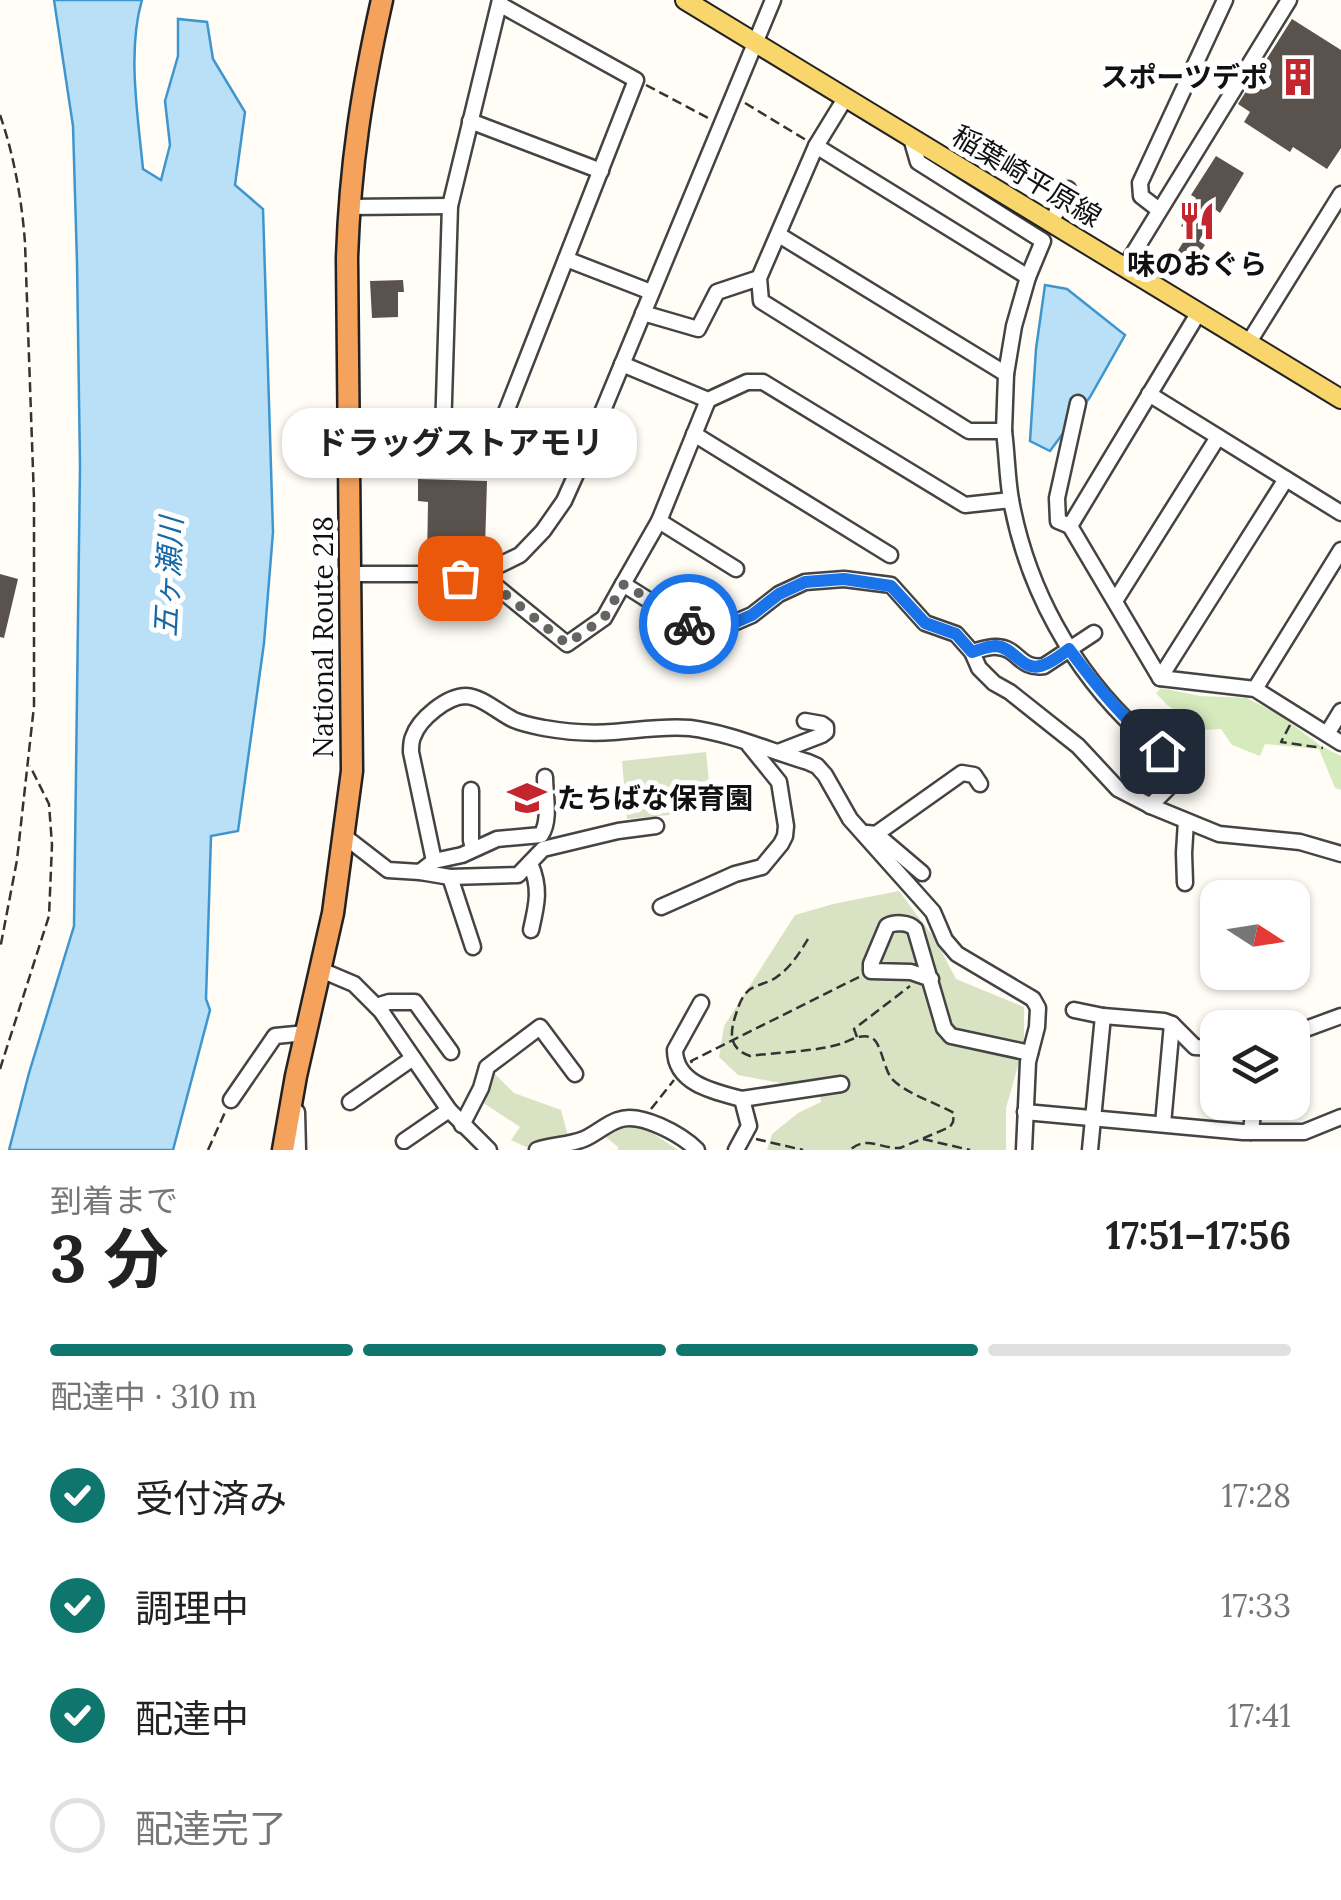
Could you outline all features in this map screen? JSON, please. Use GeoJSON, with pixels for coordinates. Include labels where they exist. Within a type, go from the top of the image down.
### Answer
{"type":"FeatureCollection","features":[{"type":"Feature","properties":{"kind":"highway","name":"National Route 218"},"geometry":{"type":"LineString","coordinates":[[282,1150],[334,913],[352,770],[348,207],[358,117],[382,0]]}},
{"type":"Feature","properties":{"kind":"main road","name":"稲葉崎平原線"},"geometry":{"type":"LineString","coordinates":[[685,0],[1341,399]]}},
{"type":"Feature","properties":{"kind":"street"},"geometry":{"type":"LineString","coordinates":[[350,574],[460,578],[480,574],[520,555],[543,532],[564,502],[582,461],[773,0]]}},
{"type":"Feature","properties":{"kind":"street"},"geometry":{"type":"LineString","coordinates":[[1159,210],[1141,196],[1140,183],[1225,0]]}},
{"type":"Feature","properties":{"kind":"street"},"geometry":{"type":"LineString","coordinates":[[1125,268],[1289,0]]}},
{"type":"Feature","properties":{"kind":"street"},"geometry":{"type":"LineString","coordinates":[[500,2],[636,80],[486,463],[442,465],[450,206],[500,2]]}},
{"type":"Feature","properties":{"kind":"street"},"geometry":{"type":"LineString","coordinates":[[846,97],[816,146],[759,278],[760,300],[969,431],[1004,431]]}},
{"type":"Feature","properties":{"kind":"street"},"geometry":{"type":"LineString","coordinates":[[470,121],[600,171]]}},
{"type":"Feature","properties":{"kind":"street"},"geometry":{"type":"LineString","coordinates":[[911,138],[918,162],[1044,237],[1014,326],[1006,374],[1004,431],[1011,500],[1030,570],[1069,649],[1126,719],[1186,770],[1150,806]]}},
{"type":"Feature","properties":{"kind":"street"},"geometry":{"type":"LineString","coordinates":[[816,146],[1028,277]]}},
{"type":"Feature","properties":{"kind":"street"},"geometry":{"type":"LineString","coordinates":[[1056,213],[1068,189]]}},
{"type":"Feature","properties":{"kind":"street"},"geometry":{"type":"LineString","coordinates":[[1249,342],[1341,194]]}},
{"type":"Feature","properties":{"kind":"street"},"geometry":{"type":"LineString","coordinates":[[348,207],[450,206]]}},
{"type":"Feature","properties":{"kind":"street"},"geometry":{"type":"LineString","coordinates":[[779,235],[1006,374]]}},
{"type":"Feature","properties":{"kind":"street"},"geometry":{"type":"LineString","coordinates":[[566,259],[651,292]]}},
{"type":"Feature","properties":{"kind":"street"},"geometry":{"type":"LineString","coordinates":[[644,313],[698,329],[716,292],[759,278]]}},
{"type":"Feature","properties":{"kind":"street"},"geometry":{"type":"LineString","coordinates":[[1070,526],[1198,312]]}},
{"type":"Feature","properties":{"kind":"street"},"geometry":{"type":"LineString","coordinates":[[622,364],[708,400]]}},
{"type":"Feature","properties":{"kind":"street"},"geometry":{"type":"LineString","coordinates":[[480,574],[567,644],[604,618],[659,521],[708,400],[747,382],[764,382],[965,505],[1011,500]]}},
{"type":"Feature","properties":{"kind":"street"},"geometry":{"type":"LineString","coordinates":[[1149,394],[1341,513]]}},
{"type":"Feature","properties":{"kind":"street"},"geometry":{"type":"LineString","coordinates":[[1078,403],[1057,498],[1058,521],[1070,526],[1160,678]]}},
{"type":"Feature","properties":{"kind":"street"},"geometry":{"type":"LineString","coordinates":[[694,434],[890,555]]}},
{"type":"Feature","properties":{"kind":"street"},"geometry":{"type":"LineString","coordinates":[[1115,601],[1218,437]]}},
{"type":"Feature","properties":{"kind":"street"},"geometry":{"type":"LineString","coordinates":[[1160,678],[1286,478]]}},
{"type":"Feature","properties":{"kind":"street"},"geometry":{"type":"LineString","coordinates":[[659,521],[736,569]]}},
{"type":"Feature","properties":{"kind":"street"},"geometry":{"type":"LineString","coordinates":[[1255,688],[1341,550]]}},
{"type":"Feature","properties":{"kind":"street"},"geometry":{"type":"LineString","coordinates":[[624,584],[680,620],[705,630],[722,628],[752,615],[779,594],[805,582],[844,579],[891,586],[925,623],[956,634],[994,683],[1078,746],[1118,789],[1219,834],[1300,842],[1341,854]]}},
{"type":"Feature","properties":{"kind":"street"},"geometry":{"type":"LineString","coordinates":[[972,652],[1002,647],[1035,668],[1094,634]]}},
{"type":"Feature","properties":{"kind":"street"},"geometry":{"type":"LineString","coordinates":[[1160,678],[1255,688],[1327,734],[1336,748]]}},
{"type":"Feature","properties":{"kind":"street"},"geometry":{"type":"LineString","coordinates":[[434,861],[411,752],[412,739],[434,711],[465,696],[480,700],[517,722],[542,728],[576,732],[658,726],[691,728],[817,766],[850,819],[922,873]]}},
{"type":"Feature","properties":{"kind":"street"},"geometry":{"type":"LineString","coordinates":[[1327,734],[1341,711]]}},
{"type":"Feature","properties":{"kind":"street"},"geometry":{"type":"LineString","coordinates":[[777,753],[826,732],[822,724],[805,721]]}},
{"type":"Feature","properties":{"kind":"street"},"geometry":{"type":"LineString","coordinates":[[661,907],[735,874],[762,867],[782,844],[786,826],[779,782],[749,744]]}},
{"type":"Feature","properties":{"kind":"street"},"geometry":{"type":"LineString","coordinates":[[869,834],[962,773],[974,775],[980,784]]}},
{"type":"Feature","properties":{"kind":"street"},"geometry":{"type":"LineString","coordinates":[[420,872],[434,861],[462,855],[497,839],[545,831],[544,778]]}},
{"type":"Feature","properties":{"kind":"street"},"geometry":{"type":"LineString","coordinates":[[471,790],[473,850]]}},
{"type":"Feature","properties":{"kind":"street"},"geometry":{"type":"LineString","coordinates":[[1186,820],[1186,883]]}},
{"type":"Feature","properties":{"kind":"street"},"geometry":{"type":"LineString","coordinates":[[344,836],[388,870],[450,877],[518,875],[543,850],[618,831],[656,826]]}},
{"type":"Feature","properties":{"kind":"street"},"geometry":{"type":"LineString","coordinates":[[869,834],[934,912],[945,940],[958,954],[1032,999],[1038,1008],[1030,1053],[1024,1150]]}},
{"type":"Feature","properties":{"kind":"street"},"geometry":{"type":"LineString","coordinates":[[530,863],[538,881],[531,930]]}},
{"type":"Feature","properties":{"kind":"street"},"geometry":{"type":"LineString","coordinates":[[450,877],[472,947]]}},
{"type":"Feature","properties":{"kind":"street"},"geometry":{"type":"LineString","coordinates":[[927,977],[910,972],[871,971],[887,926],[907,924],[915,929],[946,1033],[1030,1053]]}},
{"type":"Feature","properties":{"kind":"street"},"geometry":{"type":"LineString","coordinates":[[321,970],[354,984],[376,1006],[448,1110],[490,1150]]}},
{"type":"Feature","properties":{"kind":"street"},"geometry":{"type":"LineString","coordinates":[[376,1006],[415,1002],[450,1052]]}},
{"type":"Feature","properties":{"kind":"street"},"geometry":{"type":"LineString","coordinates":[[701,1003],[674,1050],[675,1058],[690,1070],[699,1085],[742,1099],[841,1084]]}},
{"type":"Feature","properties":{"kind":"street"},"geometry":{"type":"LineString","coordinates":[[1074,1010],[1164,1021],[1200,1047]]}},
{"type":"Feature","properties":{"kind":"street"},"geometry":{"type":"LineString","coordinates":[[1090,1150],[1103,1016]]}},
{"type":"Feature","properties":{"kind":"street"},"geometry":{"type":"LineString","coordinates":[[1310,1028],[1340,1019]]}},
{"type":"Feature","properties":{"kind":"street"},"geometry":{"type":"LineString","coordinates":[[1164,1124],[1172,1024]]}},
{"type":"Feature","properties":{"kind":"street"},"geometry":{"type":"LineString","coordinates":[[462,1125],[481,1088],[487,1066],[540,1027],[575,1074]]}},
{"type":"Feature","properties":{"kind":"street"},"geometry":{"type":"LineString","coordinates":[[230,1100],[275,1036],[306,1032]]}},
{"type":"Feature","properties":{"kind":"street"},"geometry":{"type":"LineString","coordinates":[[350,1102],[413,1058]]}},
{"type":"Feature","properties":{"kind":"street"},"geometry":{"type":"LineString","coordinates":[[296,1076],[298,1150]]}},
{"type":"Feature","properties":{"kind":"street"},"geometry":{"type":"LineString","coordinates":[[740,1143],[749,1126],[742,1099]]}},
{"type":"Feature","properties":{"kind":"street"},"geometry":{"type":"LineString","coordinates":[[404,1141],[448,1110]]}},
{"type":"Feature","properties":{"kind":"street"},"geometry":{"type":"LineString","coordinates":[[1026,1112],[1252,1132],[1304,1132],[1341,1117]]}},
{"type":"Feature","properties":{"kind":"street"},"geometry":{"type":"LineString","coordinates":[[537,1150],[580,1141],[625,1118],[642,1120],[682,1136],[697,1150]]}},
{"type":"Feature","properties":{"kind":"street"},"geometry":{"type":"LineString","coordinates":[[1252,1132],[1253,1120]]}},
{"type":"Feature","properties":{"kind":"path"},"geometry":{"type":"LineString","coordinates":[[636,80],[721,124]]}},
{"type":"Feature","properties":{"kind":"path"},"geometry":{"type":"LineString","coordinates":[[733,96],[816,146]]}},
{"type":"Feature","properties":{"kind":"path"},"geometry":{"type":"LineString","coordinates":[[0,115],[7,134],[25,243],[35,594],[29,764],[17,860],[0,949]]}},
{"type":"Feature","properties":{"kind":"path"},"geometry":{"type":"LineString","coordinates":[[500,428],[582,461]]}},
{"type":"Feature","properties":{"kind":"path"},"geometry":{"type":"LineString","coordinates":[[1296,715],[1281,742],[1336,748]]}},
{"type":"Feature","properties":{"kind":"path"},"geometry":{"type":"LineString","coordinates":[[0,1068],[49,916],[49,804],[29,764]]}},
{"type":"Feature","properties":{"kind":"path"},"geometry":{"type":"LineString","coordinates":[[808,939],[778,977],[749,991],[739,1004],[732,1024],[732,1041],[739,1052],[750,1056],[834,1046],[866,1036],[877,1041],[885,1068],[901,1087],[954,1113],[950,1127],[900,1148],[867,1142],[850,1150]]}},
{"type":"Feature","properties":{"kind":"path"},"geometry":{"type":"LineString","coordinates":[[642,1120],[690,1070],[691,1062],[871,971]]}},
{"type":"Feature","properties":{"kind":"path"},"geometry":{"type":"LineString","coordinates":[[857,1038],[854,1029],[927,977]]}},
{"type":"Feature","properties":{"kind":"path"},"geometry":{"type":"LineString","coordinates":[[208,1150],[230,1100]]}},
{"type":"Feature","properties":{"kind":"path"},"geometry":{"type":"LineString","coordinates":[[920,1138],[970,1150]]}},
{"type":"Feature","properties":{"kind":"path"},"geometry":{"type":"LineString","coordinates":[[740,1143],[804,1150]]}},
{"type":"Feature","properties":{"kind":"green space"},"geometry":{"type":"Polygon","coordinates":[[[1161,688],[1200,696],[1247,698],[1280,715],[1341,756],[1341,790],[1335,788],[1319,749],[1265,744],[1260,756],[1232,745],[1221,729],[1202,730],[1166,704],[1156,693],[1161,688]]]}},
{"type":"Feature","properties":{"kind":"green space"},"geometry":{"type":"Polygon","coordinates":[[[706,752],[712,811],[627,819],[622,761],[706,752]]]}},
{"type":"Feature","properties":{"kind":"green space"},"geometry":{"type":"Polygon","coordinates":[[[899,891],[935,939],[956,979],[1024,1007],[1024,1045],[1006,1108],[1006,1150],[767,1150],[772,1134],[798,1113],[821,1102],[818,1082],[780,1083],[738,1075],[719,1057],[724,1026],[795,915],[899,891]]]}},
{"type":"Feature","properties":{"kind":"green space"},"geometry":{"type":"Polygon","coordinates":[[[493,1072],[514,1093],[561,1110],[568,1136],[526,1147],[511,1140],[520,1127],[479,1100],[493,1072]]]}},
{"type":"Feature","properties":{"kind":"green space"},"geometry":{"type":"Polygon","coordinates":[[[627,1125],[648,1130],[678,1150],[618,1150],[606,1137],[627,1125]]]}},
{"type":"Feature","properties":{"kind":"water","name":"五ヶ瀬川"},"geometry":{"type":"Polygon","coordinates":[[[54,0],[142,0],[134,62],[143,169],[161,180],[170,145],[165,101],[178,56],[178,19],[207,22],[213,59],[245,112],[235,185],[263,209],[273,532],[264,643],[238,831],[211,836],[206,999],[210,1010],[173,1150],[9,1150],[74,926],[80,466],[77,262],[73,126],[54,0]]]}},
{"type":"Feature","properties":{"kind":"water"},"geometry":{"type":"Polygon","coordinates":[[[1045,285],[1067,289],[1125,335],[1090,397],[1050,451],[1030,441],[1045,285]]]}},
{"type":"Feature","properties":{"kind":"building","name":"スポーツデポ"},"geometry":{"type":"Polygon","coordinates":[[[1292,19],[1341,50],[1341,148],[1327,169],[1293,147],[1290,152],[1244,122],[1250,112],[1238,104],[1292,19]]]}},
{"type":"Feature","properties":{"kind":"building"},"geometry":{"type":"Polygon","coordinates":[[[1216,156],[1244,173],[1220,213],[1216,210],[1199,241],[1205,245],[1191,267],[1174,257],[1190,231],[1181,226],[1196,198],[1191,195],[1216,156]]]}},
{"type":"Feature","properties":{"kind":"building"},"geometry":{"type":"Polygon","coordinates":[[[403,280],[404,292],[398,292],[398,317],[372,318],[370,281],[403,280]]]}},
{"type":"Feature","properties":{"kind":"building"},"geometry":{"type":"Polygon","coordinates":[[[418,479],[487,481],[485,548],[427,563],[428,502],[418,501],[418,479]]]}},
{"type":"Feature","properties":{"kind":"building"},"geometry":{"type":"Polygon","coordinates":[[[0,574],[18,579],[4,638],[0,637],[0,574]]]}},
{"type":"Feature","properties":{"kind":"way so far"},"geometry":{"type":"LineString","coordinates":[[460,578],[480,574],[567,644],[604,618],[624,584],[689,624]]}},
{"type":"Feature","properties":{"kind":"place","name":"スポーツデポ"},"geometry":{"type":"Point","coordinates":[1298,77]}},
{"type":"Feature","properties":{"kind":"place","name":"味のおぐら"},"geometry":{"type":"Point","coordinates":[1197,221]}},
{"type":"Feature","properties":{"kind":"place","name":"ドラッグストアモリ"},"geometry":{"type":"Point","coordinates":[460,578]}},
{"type":"Feature","properties":{"kind":"place","name":"たちばな保育園"},"geometry":{"type":"Point","coordinates":[527,798]}},
{"type":"Feature","properties":{"kind":"route"},"geometry":{"type":"LineString","coordinates":[[689,624],[705,630],[722,628],[752,615],[779,594],[805,582],[844,579],[891,586],[925,623],[956,634],[972,652],[1002,647],[1035,668],[1069,649],[1102,693],[1138,732],[1162,751]]}}]}
